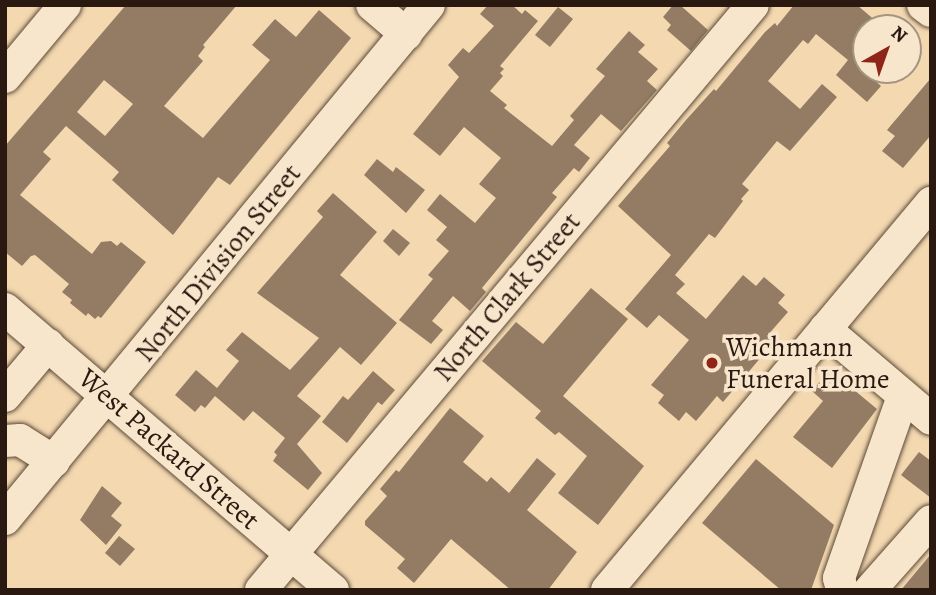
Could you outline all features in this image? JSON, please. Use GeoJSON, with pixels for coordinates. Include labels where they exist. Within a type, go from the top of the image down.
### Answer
{"type":"FeatureCollection","features":[{"type":"Feature","properties":{"kind":"street"},"geometry":{"type":"LineString","coordinates":[[5,77],[65,5]]}},
{"type":"Feature","properties":{"kind":"street"},"geometry":{"type":"LineString","coordinates":[[372,5],[406,33]]}},
{"type":"Feature","properties":{"kind":"street","name":"North Division Street"},"geometry":{"type":"LineString","coordinates":[[5,519],[429,5]]}},
{"type":"Feature","properties":{"kind":"street","name":"North Clark Street"},"geometry":{"type":"LineString","coordinates":[[261,590],[753,5]]}},
{"type":"Feature","properties":{"kind":"street"},"geometry":{"type":"LineString","coordinates":[[923,5],[931,11]]}},
{"type":"Feature","properties":{"kind":"street"},"geometry":{"type":"LineString","coordinates":[[607,590],[931,203]]}},
{"type":"Feature","properties":{"kind":"street","name":"West Packard Street"},"geometry":{"type":"LineString","coordinates":[[5,309],[292,554],[327,588]]}},
{"type":"Feature","properties":{"kind":"street"},"geometry":{"type":"LineString","coordinates":[[825,329],[931,419]]}},
{"type":"Feature","properties":{"kind":"street"},"geometry":{"type":"LineString","coordinates":[[5,396],[48,345]]}},
{"type":"Feature","properties":{"kind":"street"},"geometry":{"type":"LineString","coordinates":[[842,590],[839,578],[903,396]]}},
{"type":"Feature","properties":{"kind":"street"},"geometry":{"type":"LineString","coordinates":[[5,440],[20,440],[54,461]]}},
{"type":"Feature","properties":{"kind":"street"},"geometry":{"type":"LineString","coordinates":[[870,590],[931,521]]}},
{"type":"Feature","properties":{"kind":"building"},"geometry":{"type":"Polygon","coordinates":[[[126,5],[237,5],[203,45],[205,47],[198,56],[203,61],[164,106],[203,138],[270,60],[252,45],[275,19],[296,37],[319,10],[351,38],[230,185],[218,177],[173,235],[112,180],[119,172],[66,126],[43,152],[51,159],[20,195],[92,254],[101,242],[111,241],[117,246],[121,242],[146,262],[101,318],[98,316],[95,319],[88,313],[86,316],[70,303],[72,300],[62,292],[69,284],[35,255],[22,266],[5,252],[5,146],[126,5]],[[104,80],[77,112],[105,136],[133,104],[104,80]]]}},
{"type":"Feature","properties":{"kind":"building"},"geometry":{"type":"Polygon","coordinates":[[[488,5],[512,5],[522,14],[525,10],[538,21],[500,66],[504,69],[500,73],[503,76],[490,91],[507,105],[504,108],[552,146],[574,120],[570,116],[605,76],[596,69],[629,31],[645,45],[638,52],[658,69],[647,81],[657,90],[621,131],[601,114],[574,145],[590,158],[579,172],[574,168],[552,193],[557,197],[482,288],[486,292],[470,311],[453,296],[432,321],[443,330],[431,344],[399,320],[433,279],[428,275],[449,251],[436,240],[447,227],[427,210],[440,194],[475,223],[496,198],[479,184],[501,158],[464,127],[440,156],[413,134],[459,77],[448,65],[463,48],[469,53],[494,26],[480,14],[488,5]]]}},
{"type":"Feature","properties":{"kind":"building"},"geometry":{"type":"Polygon","coordinates":[[[673,5],[680,5],[708,30],[691,51],[667,30],[671,25],[663,17],[673,5]]]}},
{"type":"Feature","properties":{"kind":"building"},"geometry":{"type":"Polygon","coordinates":[[[794,5],[857,5],[868,14],[852,14],[852,84],[881,86],[867,102],[836,75],[848,60],[816,34],[808,44],[803,40],[768,81],[800,109],[822,84],[837,97],[790,151],[777,141],[742,184],[749,190],[715,238],[709,234],[675,275],[685,284],[676,293],[706,319],[743,275],[756,286],[764,277],[785,295],[778,303],[788,312],[767,336],[774,342],[723,402],[717,396],[696,421],[686,412],[679,421],[658,403],[664,395],[651,385],[689,340],[659,315],[647,328],[625,309],[671,255],[618,206],[670,146],[667,143],[686,120],[714,89],[716,91],[765,32],[775,23],[777,26],[794,5]]]}},
{"type":"Feature","properties":{"kind":"building"},"geometry":{"type":"Polygon","coordinates":[[[558,7],[573,19],[550,47],[535,35],[558,7]]]}},
{"type":"Feature","properties":{"kind":"building"},"geometry":{"type":"Polygon","coordinates":[[[931,78],[931,135],[903,168],[882,151],[895,136],[887,130],[931,78]]]}},
{"type":"Feature","properties":{"kind":"building"},"geometry":{"type":"Polygon","coordinates":[[[377,159],[393,172],[396,167],[425,190],[406,213],[364,175],[377,159]]]}},
{"type":"Feature","properties":{"kind":"building"},"geometry":{"type":"Polygon","coordinates":[[[333,193],[377,232],[340,275],[397,323],[361,365],[340,347],[297,396],[321,416],[297,444],[322,473],[308,490],[273,461],[277,455],[274,452],[285,438],[253,411],[244,421],[215,396],[205,408],[201,405],[195,412],[175,395],[196,370],[217,388],[239,361],[226,350],[242,332],[290,370],[319,338],[257,293],[323,217],[317,211],[333,193]]]}},
{"type":"Feature","properties":{"kind":"building"},"geometry":{"type":"Polygon","coordinates":[[[393,229],[410,243],[399,256],[383,241],[393,229]]]}},
{"type":"Feature","properties":{"kind":"building"},"geometry":{"type":"Polygon","coordinates":[[[591,288],[628,319],[563,396],[644,466],[598,525],[558,493],[587,456],[559,432],[555,435],[535,418],[541,411],[482,361],[516,322],[543,344],[591,288]]]}},
{"type":"Feature","properties":{"kind":"building"},"geometry":{"type":"Polygon","coordinates":[[[830,370],[877,409],[832,468],[793,437],[823,401],[812,391],[830,370]]]}},
{"type":"Feature","properties":{"kind":"building"},"geometry":{"type":"Polygon","coordinates":[[[373,371],[395,390],[382,405],[378,402],[347,443],[322,422],[343,396],[348,400],[373,371]]]}},
{"type":"Feature","properties":{"kind":"building"},"geometry":{"type":"Polygon","coordinates":[[[450,408],[484,436],[463,462],[487,482],[491,477],[509,493],[537,458],[556,474],[527,510],[577,552],[548,590],[511,590],[451,539],[414,583],[397,568],[405,559],[365,525],[365,521],[387,496],[380,489],[396,470],[399,472],[450,408]]]}},
{"type":"Feature","properties":{"kind":"building"},"geometry":{"type":"Polygon","coordinates":[[[919,452],[931,461],[931,498],[901,475],[919,452]]]}},
{"type":"Feature","properties":{"kind":"building"},"geometry":{"type":"Polygon","coordinates":[[[756,459],[834,525],[811,590],[781,590],[702,523],[756,459]]]}},
{"type":"Feature","properties":{"kind":"building"},"geometry":{"type":"Polygon","coordinates":[[[102,486],[122,503],[111,516],[122,525],[106,545],[80,520],[102,486]]]}},
{"type":"Feature","properties":{"kind":"building"},"geometry":{"type":"Polygon","coordinates":[[[119,536],[135,549],[120,566],[105,553],[119,536]]]}},
{"type":"Feature","properties":{"kind":"building"},"geometry":{"type":"Polygon","coordinates":[[[931,554],[931,590],[901,590],[931,554]]]}},
{"type":"Feature","properties":{"kind":"place","name":"Wichmann Funeral Home"},"geometry":{"type":"Point","coordinates":[712,363]}}]}
